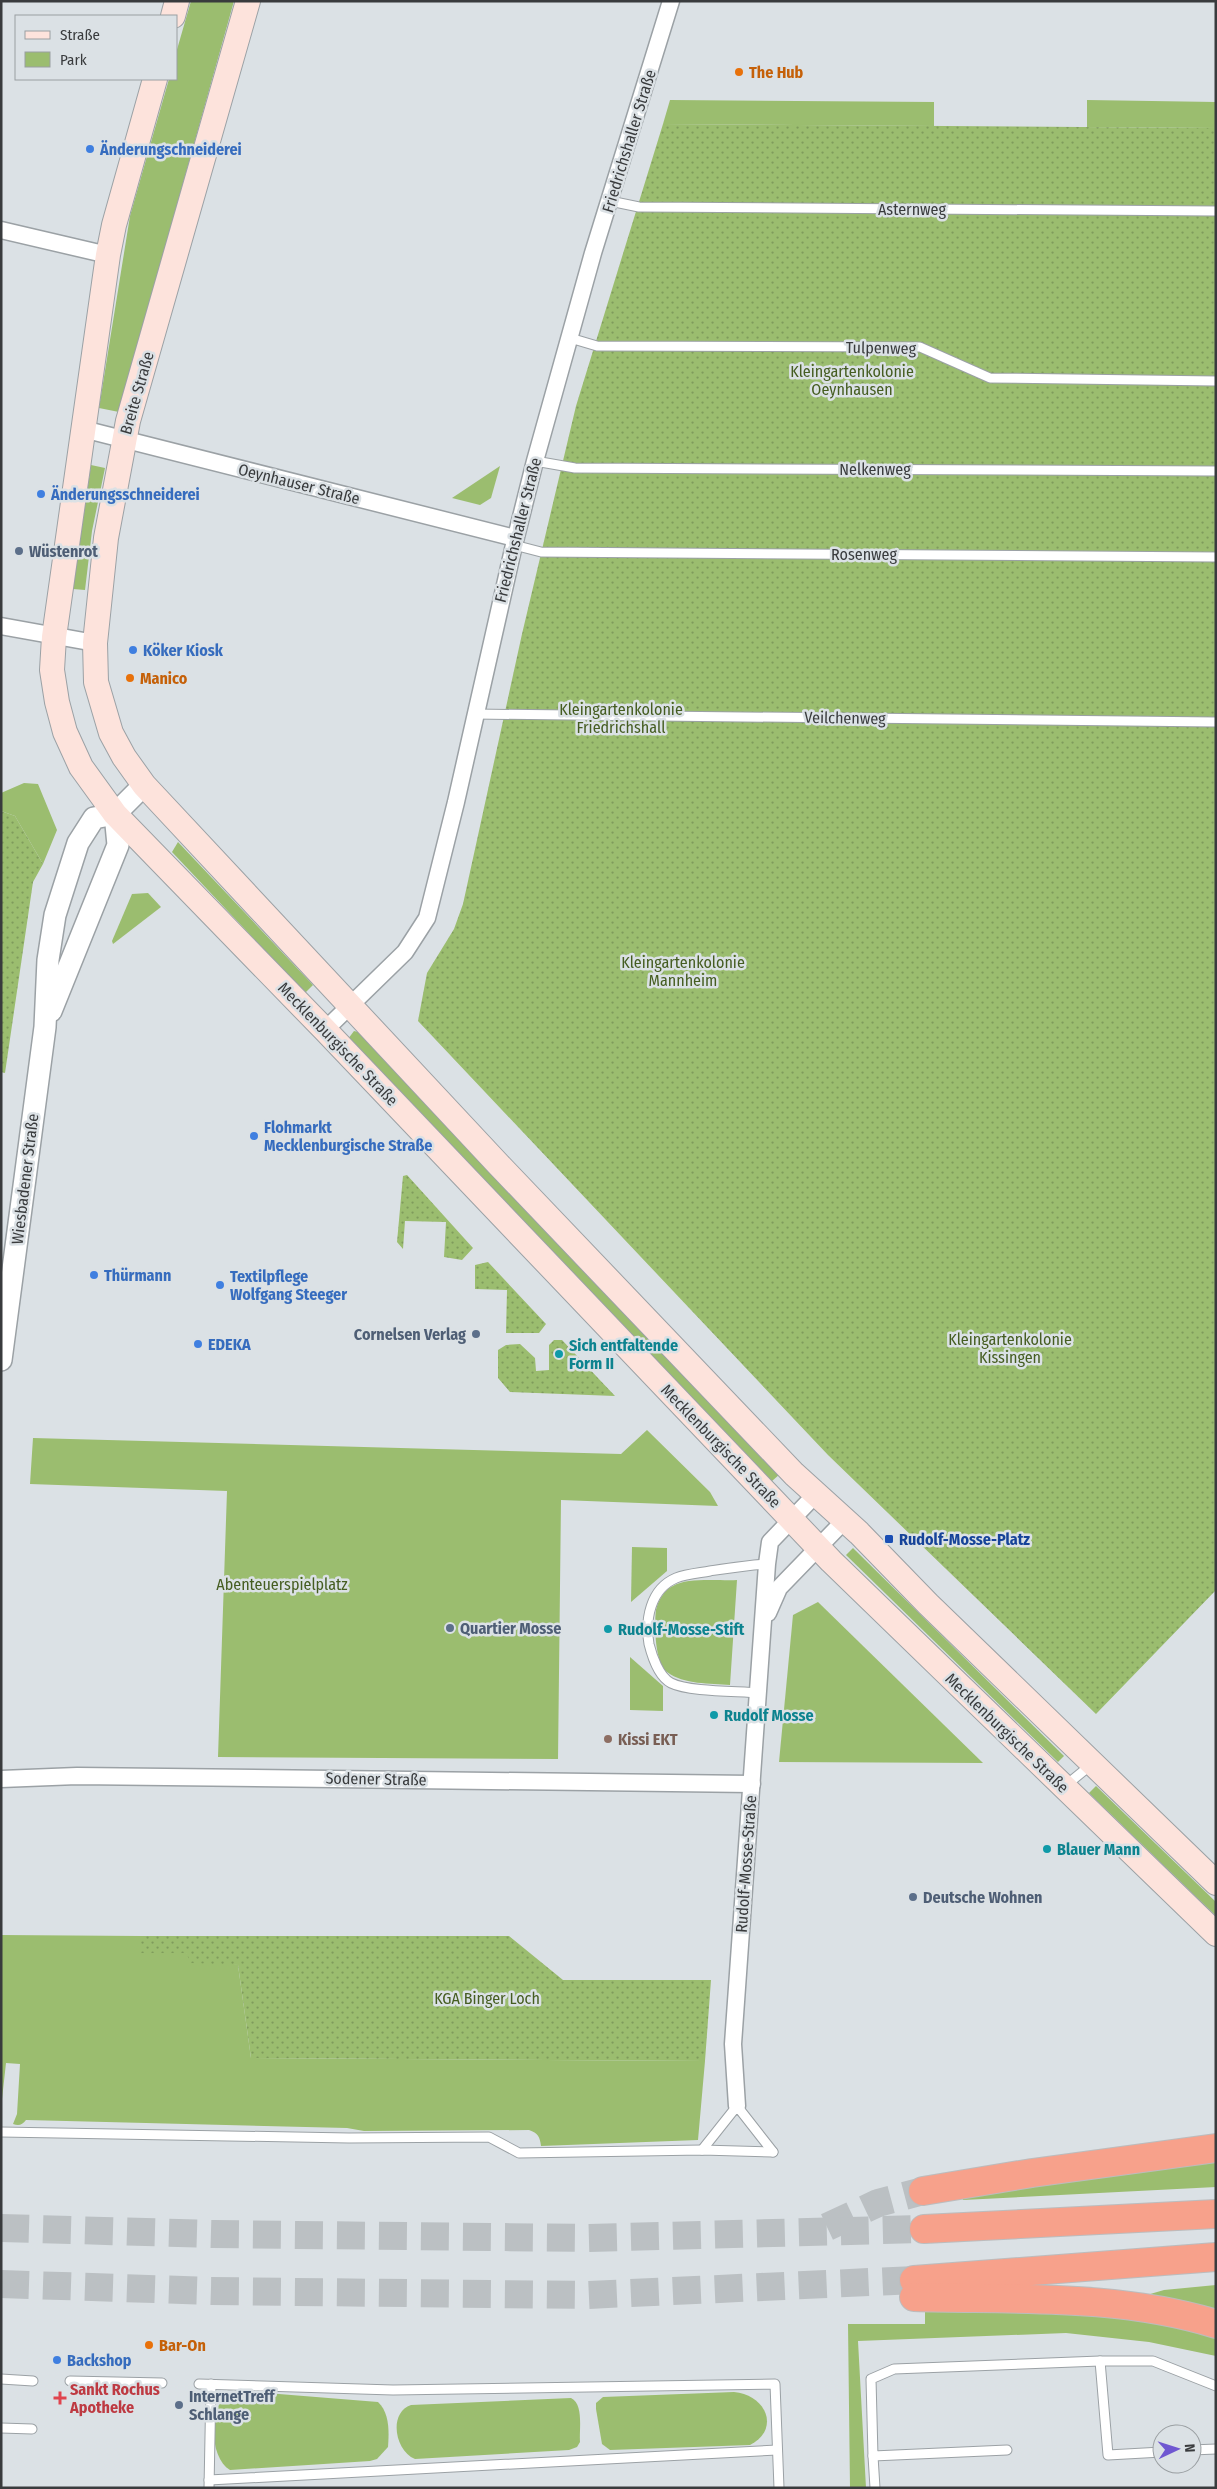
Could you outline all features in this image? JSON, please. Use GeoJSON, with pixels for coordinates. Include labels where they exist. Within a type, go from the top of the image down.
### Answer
{"type":"FeatureCollection","features":[{"type":"Feature","properties":{"kind":"highway"},"geometry":{"type":"LineString","coordinates":[[923,2191],[1079,2166],[1216,2148]]}},
{"type":"Feature","properties":{"kind":"highway"},"geometry":{"type":"LineString","coordinates":[[924,2229],[1216,2214]]}},
{"type":"Feature","properties":{"kind":"highway"},"geometry":{"type":"LineString","coordinates":[[1216,2257],[914,2289],[1145,2308],[1190,2316],[1216,2324]]}},
{"type":"Feature","properties":{"kind":"main road"},"geometry":{"type":"LineString","coordinates":[[173,15],[177,1]]}},
{"type":"Feature","properties":{"kind":"main road","name":"Breite Straße"},"geometry":{"type":"LineString","coordinates":[[144,785],[120,751],[102,707],[96,682],[95,643],[106,538],[123,440],[248,1]]}},
{"type":"Feature","properties":{"kind":"main road"},"geometry":{"type":"LineString","coordinates":[[115,814],[81,767],[65,732],[56,702],[52,670],[54,637],[108,255],[114,225],[154,80]]}},
{"type":"Feature","properties":{"kind":"main road","name":"Mecklenburgische Straße"},"geometry":{"type":"LineString","coordinates":[[144,785],[350,1007],[768,1447],[1216,1883]]}},
{"type":"Feature","properties":{"kind":"main road","name":"Mecklenburgische Straße"},"geometry":{"type":"LineString","coordinates":[[115,814],[325,1030],[880,1610],[1216,1934]]}},
{"type":"Feature","properties":{"kind":"street","name":"Friedrichshaller Straße"},"geometry":{"type":"LineString","coordinates":[[325,1030],[405,952],[427,918],[456,802],[474,714],[514,542],[535,461],[610,201],[671,1]]}},
{"type":"Feature","properties":{"kind":"street"},"geometry":{"type":"LineString","coordinates":[[1,230],[108,255]]}},
{"type":"Feature","properties":{"kind":"street","name":"Oeynhauser Straße"},"geometry":{"type":"LineString","coordinates":[[83,429],[514,542]]}},
{"type":"Feature","properties":{"kind":"street"},"geometry":{"type":"LineString","coordinates":[[1,626],[95,643]]}},
{"type":"Feature","properties":{"kind":"street","name":"Wiesbadener Straße"},"geometry":{"type":"LineString","coordinates":[[1,1360],[8,1257],[45,1027],[48,960],[55,915],[78,843],[94,818],[115,814],[144,785]]}},
{"type":"Feature","properties":{"kind":"street","name":"Wiesbadener Straße"},"geometry":{"type":"LineString","coordinates":[[45,1027],[118,846],[115,814]]}},
{"type":"Feature","properties":{"kind":"street","name":"Rudolf-Mosse-Straße"},"geometry":{"type":"LineString","coordinates":[[737,2106],[733,2044],[764,1622],[766,1564],[770,1542],[816,1494]]}},
{"type":"Feature","properties":{"kind":"street","name":"Rudolf-Mosse-Straße"},"geometry":{"type":"LineString","coordinates":[[764,1622],[779,1588],[844,1520]]}},
{"type":"Feature","properties":{"kind":"street","name":"Sodener Straße"},"geometry":{"type":"LineString","coordinates":[[1,1779],[77,1776],[752,1784]]}},
{"type":"Feature","properties":{"kind":"lane","name":"Asternweg"},"geometry":{"type":"LineString","coordinates":[[610,201],[639,207],[1216,210]]}},
{"type":"Feature","properties":{"kind":"lane","name":"Tulpenweg"},"geometry":{"type":"LineString","coordinates":[[570,338],[597,346],[920,347],[990,378],[1216,381]]}},
{"type":"Feature","properties":{"kind":"lane","name":"Nelkenweg"},"geometry":{"type":"LineString","coordinates":[[535,461],[558,466],[583,468],[1216,471]]}},
{"type":"Feature","properties":{"kind":"lane","name":"Rosenweg"},"geometry":{"type":"LineString","coordinates":[[514,542],[541,552],[1216,557]]}},
{"type":"Feature","properties":{"kind":"lane","name":"Veilchenweg"},"geometry":{"type":"LineString","coordinates":[[474,714],[1216,722]]}},
{"type":"Feature","properties":{"kind":"lane"},"geometry":{"type":"LineString","coordinates":[[759,1693],[670,1683],[658,1668],[651,1653],[648,1633],[650,1608],[660,1589],[676,1578],[741,1565],[766,1564]]}},
{"type":"Feature","properties":{"kind":"lane"},"geometry":{"type":"LineString","coordinates":[[1064,1788],[1092,1764]]}},
{"type":"Feature","properties":{"kind":"lane"},"geometry":{"type":"LineString","coordinates":[[1,2132],[320,2138],[489,2137],[519,2153],[702,2150],[773,2152],[737,2106],[702,2150]]}},
{"type":"Feature","properties":{"kind":"lane"},"geometry":{"type":"LineString","coordinates":[[875,2488],[870,2379],[894,2370],[1100,2361],[1153,2361],[1216,2386]]}},
{"type":"Feature","properties":{"kind":"lane"},"geometry":{"type":"LineString","coordinates":[[1100,2361],[1108,2454],[1152,2452]]}},
{"type":"Feature","properties":{"kind":"lane"},"geometry":{"type":"LineString","coordinates":[[1,2379],[33,2381]]}},
{"type":"Feature","properties":{"kind":"lane"},"geometry":{"type":"LineString","coordinates":[[70,2381],[162,2383]]}},
{"type":"Feature","properties":{"kind":"lane"},"geometry":{"type":"LineString","coordinates":[[199,2384],[394,2390],[776,2384],[776,2450],[779,2488]]}},
{"type":"Feature","properties":{"kind":"lane"},"geometry":{"type":"LineString","coordinates":[[211,2384],[209,2484],[776,2450]]}},
{"type":"Feature","properties":{"kind":"lane"},"geometry":{"type":"LineString","coordinates":[[1,2428],[32,2429]]}},
{"type":"Feature","properties":{"kind":"lane"},"geometry":{"type":"LineString","coordinates":[[1202,2450],[1216,2449]]}},
{"type":"Feature","properties":{"kind":"lane"},"geometry":{"type":"LineString","coordinates":[[873,2456],[1007,2450]]}},
{"type":"Feature","properties":{"kind":"green space"},"geometry":{"type":"Polygon","coordinates":[[[191,1],[234,1],[119,412],[99,408],[130,216],[169,80],[178,80],[178,46],[191,1]]]}},
{"type":"Feature","properties":{"kind":"green space"},"geometry":{"type":"Polygon","coordinates":[[[670,100],[934,102],[934,126],[663,124],[670,100]]]}},
{"type":"Feature","properties":{"kind":"green space"},"geometry":{"type":"Polygon","coordinates":[[[1087,100],[1216,102],[1216,128],[1087,127],[1087,100]]]}},
{"type":"Feature","properties":{"kind":"green space"},"geometry":{"type":"Polygon","coordinates":[[[663,124],[1216,128],[1216,1590],[1096,1714],[828,1455],[418,1021],[427,973],[454,929],[463,904],[522,634],[576,406],[663,124]]]}},
{"type":"Feature","properties":{"kind":"green space"},"geometry":{"type":"Polygon","coordinates":[[[91,465],[105,468],[92,531],[85,590],[73,589],[91,465]]]}},
{"type":"Feature","properties":{"kind":"green space"},"geometry":{"type":"Polygon","coordinates":[[[500,466],[491,498],[480,505],[452,498],[500,466]]]}},
{"type":"Feature","properties":{"kind":"green space"},"geometry":{"type":"Polygon","coordinates":[[[24,783],[38,784],[57,830],[43,864],[15,816],[1,811],[1,793],[24,783]]]}},
{"type":"Feature","properties":{"kind":"green space"},"geometry":{"type":"Polygon","coordinates":[[[1,811],[15,816],[43,864],[33,882],[5,1073],[1,1072],[1,811]]]}},
{"type":"Feature","properties":{"kind":"green space"},"geometry":{"type":"Polygon","coordinates":[[[178,842],[313,985],[305,993],[172,852],[178,842]]]}},
{"type":"Feature","properties":{"kind":"green space"},"geometry":{"type":"Polygon","coordinates":[[[148,893],[161,907],[113,944],[112,941],[132,894],[148,893]]]}},
{"type":"Feature","properties":{"kind":"green space"},"geometry":{"type":"Polygon","coordinates":[[[354,1031],[358,1032],[581,1269],[780,1474],[772,1481],[652,1359],[348,1039],[354,1031]]]}},
{"type":"Feature","properties":{"kind":"green space"},"geometry":{"type":"Polygon","coordinates":[[[407,1175],[473,1248],[462,1260],[444,1257],[446,1222],[405,1221],[403,1249],[397,1242],[403,1176],[407,1175]]]}},
{"type":"Feature","properties":{"kind":"green space"},"geometry":{"type":"Polygon","coordinates":[[[488,1262],[546,1324],[539,1333],[506,1333],[507,1290],[475,1289],[475,1265],[488,1262]]]}},
{"type":"Feature","properties":{"kind":"green space"},"geometry":{"type":"Polygon","coordinates":[[[554,1340],[562,1340],[615,1396],[510,1392],[498,1378],[498,1350],[506,1345],[520,1344],[535,1358],[536,1371],[549,1370],[549,1345],[554,1340]]]}},
{"type":"Feature","properties":{"kind":"green space","name":"Abenteuerspielplatz"},"geometry":{"type":"Polygon","coordinates":[[[647,1430],[710,1492],[718,1506],[561,1500],[558,1759],[218,1757],[227,1491],[30,1484],[33,1438],[621,1454],[647,1430]]]}},
{"type":"Feature","properties":{"kind":"green space"},"geometry":{"type":"Polygon","coordinates":[[[632,1547],[667,1548],[667,1571],[631,1602],[632,1547]]]}},
{"type":"Feature","properties":{"kind":"green space"},"geometry":{"type":"Polygon","coordinates":[[[853,1548],[1064,1756],[1058,1762],[846,1555],[853,1548]]]}},
{"type":"Feature","properties":{"kind":"green space"},"geometry":{"type":"Polygon","coordinates":[[[737,1580],[730,1685],[689,1681],[667,1672],[660,1661],[655,1634],[656,1610],[664,1593],[673,1586],[687,1581],[737,1580]]]}},
{"type":"Feature","properties":{"kind":"green space"},"geometry":{"type":"Polygon","coordinates":[[[818,1602],[983,1763],[779,1762],[793,1615],[818,1602]]]}},
{"type":"Feature","properties":{"kind":"green space"},"geometry":{"type":"Polygon","coordinates":[[[630,1657],[663,1686],[663,1711],[630,1710],[630,1657]]]}},
{"type":"Feature","properties":{"kind":"green space"},"geometry":{"type":"Polygon","coordinates":[[[1096,1786],[1216,1902],[1216,1916],[1089,1793],[1096,1786]]]}},
{"type":"Feature","properties":{"kind":"green space"},"geometry":{"type":"Polygon","coordinates":[[[1,1935],[141,1936],[141,1952],[186,1953],[238,1965],[251,2058],[705,2061],[698,2140],[541,2146],[535,2132],[529,2130],[364,2131],[347,2128],[26,2120],[20,2125],[13,2124],[17,2114],[20,2064],[6,2063],[1,2108],[1,1935]]]}},
{"type":"Feature","properties":{"kind":"green space","name":"KGA Binger Loch"},"geometry":{"type":"Polygon","coordinates":[[[141,1936],[509,1936],[563,1980],[711,1980],[705,2061],[251,2058],[238,1965],[191,1963],[186,1953],[141,1953],[141,1936]]]}},
{"type":"Feature","properties":{"kind":"green space"},"geometry":{"type":"Polygon","coordinates":[[[1216,2157],[1216,2187],[963,2200],[962,2197],[1216,2157]]]}},
{"type":"Feature","properties":{"kind":"green space"},"geometry":{"type":"Polygon","coordinates":[[[1216,2285],[1216,2311],[1140,2297],[1164,2290],[1216,2285]]]}},
{"type":"Feature","properties":{"kind":"green space"},"geometry":{"type":"Polygon","coordinates":[[[925,2309],[1100,2314],[1216,2331],[1216,2356],[1149,2342],[1066,2333],[858,2341],[866,2488],[850,2488],[848,2324],[925,2324],[925,2309]]]}},
{"type":"Feature","properties":{"kind":"green space"},"geometry":{"type":"Polygon","coordinates":[[[242,2391],[378,2402],[387,2417],[388,2447],[377,2459],[370,2461],[230,2470],[223,2464],[215,2446],[214,2424],[219,2405],[224,2397],[242,2391]]]}},
{"type":"Feature","properties":{"kind":"green space"},"geometry":{"type":"Polygon","coordinates":[[[734,2392],[745,2394],[754,2399],[766,2414],[765,2430],[760,2438],[750,2445],[610,2450],[602,2444],[596,2403],[603,2397],[734,2392]]]}},
{"type":"Feature","properties":{"kind":"green space"},"geometry":{"type":"Polygon","coordinates":[[[571,2398],[578,2406],[580,2442],[577,2447],[569,2450],[415,2459],[408,2455],[399,2441],[397,2423],[399,2416],[404,2409],[411,2405],[571,2398]]]}},
{"type":"Feature","properties":{"kind":"tunnel"},"geometry":{"type":"LineString","coordinates":[[827,2227],[878,2203],[923,2191]]}},
{"type":"Feature","properties":{"kind":"tunnel"},"geometry":{"type":"LineString","coordinates":[[1,2228],[213,2234],[587,2238],[924,2229]]}},
{"type":"Feature","properties":{"kind":"tunnel"},"geometry":{"type":"LineString","coordinates":[[1,2284],[211,2291],[587,2295],[914,2280]]}},
{"type":"Feature","properties":{"kind":"place","name":"The Hub"},"geometry":{"type":"Point","coordinates":[739,72]}},
{"type":"Feature","properties":{"kind":"place","name":"Änderungschneiderei"},"geometry":{"type":"Point","coordinates":[90,149]}},
{"type":"Feature","properties":{"kind":"place","name":"Änderungsschneiderei"},"geometry":{"type":"Point","coordinates":[41,494]}},
{"type":"Feature","properties":{"kind":"place","name":"Wüstenrot"},"geometry":{"type":"Point","coordinates":[19,551]}},
{"type":"Feature","properties":{"kind":"place","name":"Köker Kiosk"},"geometry":{"type":"Point","coordinates":[133,650]}},
{"type":"Feature","properties":{"kind":"place","name":"Manico"},"geometry":{"type":"Point","coordinates":[130,678]}},
{"type":"Feature","properties":{"kind":"place","name":"Flohmarkt Mecklenburgische Straße"},"geometry":{"type":"Point","coordinates":[254,1136]}},
{"type":"Feature","properties":{"kind":"place","name":"Thürmann"},"geometry":{"type":"Point","coordinates":[94,1275]}},
{"type":"Feature","properties":{"kind":"place","name":"Textilpflege Wolfgang Steeger"},"geometry":{"type":"Point","coordinates":[220,1285]}},
{"type":"Feature","properties":{"kind":"place","name":"Cornelsen Verlag"},"geometry":{"type":"Point","coordinates":[476,1334]}},
{"type":"Feature","properties":{"kind":"place","name":"EDEKA"},"geometry":{"type":"Point","coordinates":[198,1344]}},
{"type":"Feature","properties":{"kind":"place","name":"Sich entfaltende Form II"},"geometry":{"type":"Point","coordinates":[559,1354]}},
{"type":"Feature","properties":{"kind":"place","name":"Rudolf-Mosse-Platz"},"geometry":{"type":"Point","coordinates":[889,1539]}},
{"type":"Feature","properties":{"kind":"place","name":"Quartier Mosse"},"geometry":{"type":"Point","coordinates":[450,1628]}},
{"type":"Feature","properties":{"kind":"place","name":"Rudolf-Mosse-Stift"},"geometry":{"type":"Point","coordinates":[608,1629]}},
{"type":"Feature","properties":{"kind":"place","name":"Rudolf Mosse"},"geometry":{"type":"Point","coordinates":[714,1715]}},
{"type":"Feature","properties":{"kind":"place","name":"Kissi EKT"},"geometry":{"type":"Point","coordinates":[608,1739]}},
{"type":"Feature","properties":{"kind":"place","name":"Blauer Mann"},"geometry":{"type":"Point","coordinates":[1047,1849]}},
{"type":"Feature","properties":{"kind":"place","name":"Deutsche Wohnen"},"geometry":{"type":"Point","coordinates":[913,1897]}},
{"type":"Feature","properties":{"kind":"place","name":"Bar-On"},"geometry":{"type":"Point","coordinates":[149,2345]}},
{"type":"Feature","properties":{"kind":"place","name":"Backshop"},"geometry":{"type":"Point","coordinates":[57,2360]}},
{"type":"Feature","properties":{"kind":"place","name":"Sankt Rochus Apotheke"},"geometry":{"type":"Point","coordinates":[60,2398]}},
{"type":"Feature","properties":{"kind":"place","name":"InternetTreff Schlange"},"geometry":{"type":"Point","coordinates":[179,2405]}},
{"type":"Feature","properties":{"kind":"park label","name":"Kleingartenkolonie Oeynhausen"},"geometry":{"type":"Point","coordinates":[852,380]}},
{"type":"Feature","properties":{"kind":"park label","name":"Kleingartenkolonie Friedrichshall"},"geometry":{"type":"Point","coordinates":[621,718]}},
{"type":"Feature","properties":{"kind":"park label","name":"Kleingartenkolonie Mannheim"},"geometry":{"type":"Point","coordinates":[683,971]}},
{"type":"Feature","properties":{"kind":"park label","name":"Kleingartenkolonie Kissingen"},"geometry":{"type":"Point","coordinates":[1010,1348]}}]}
